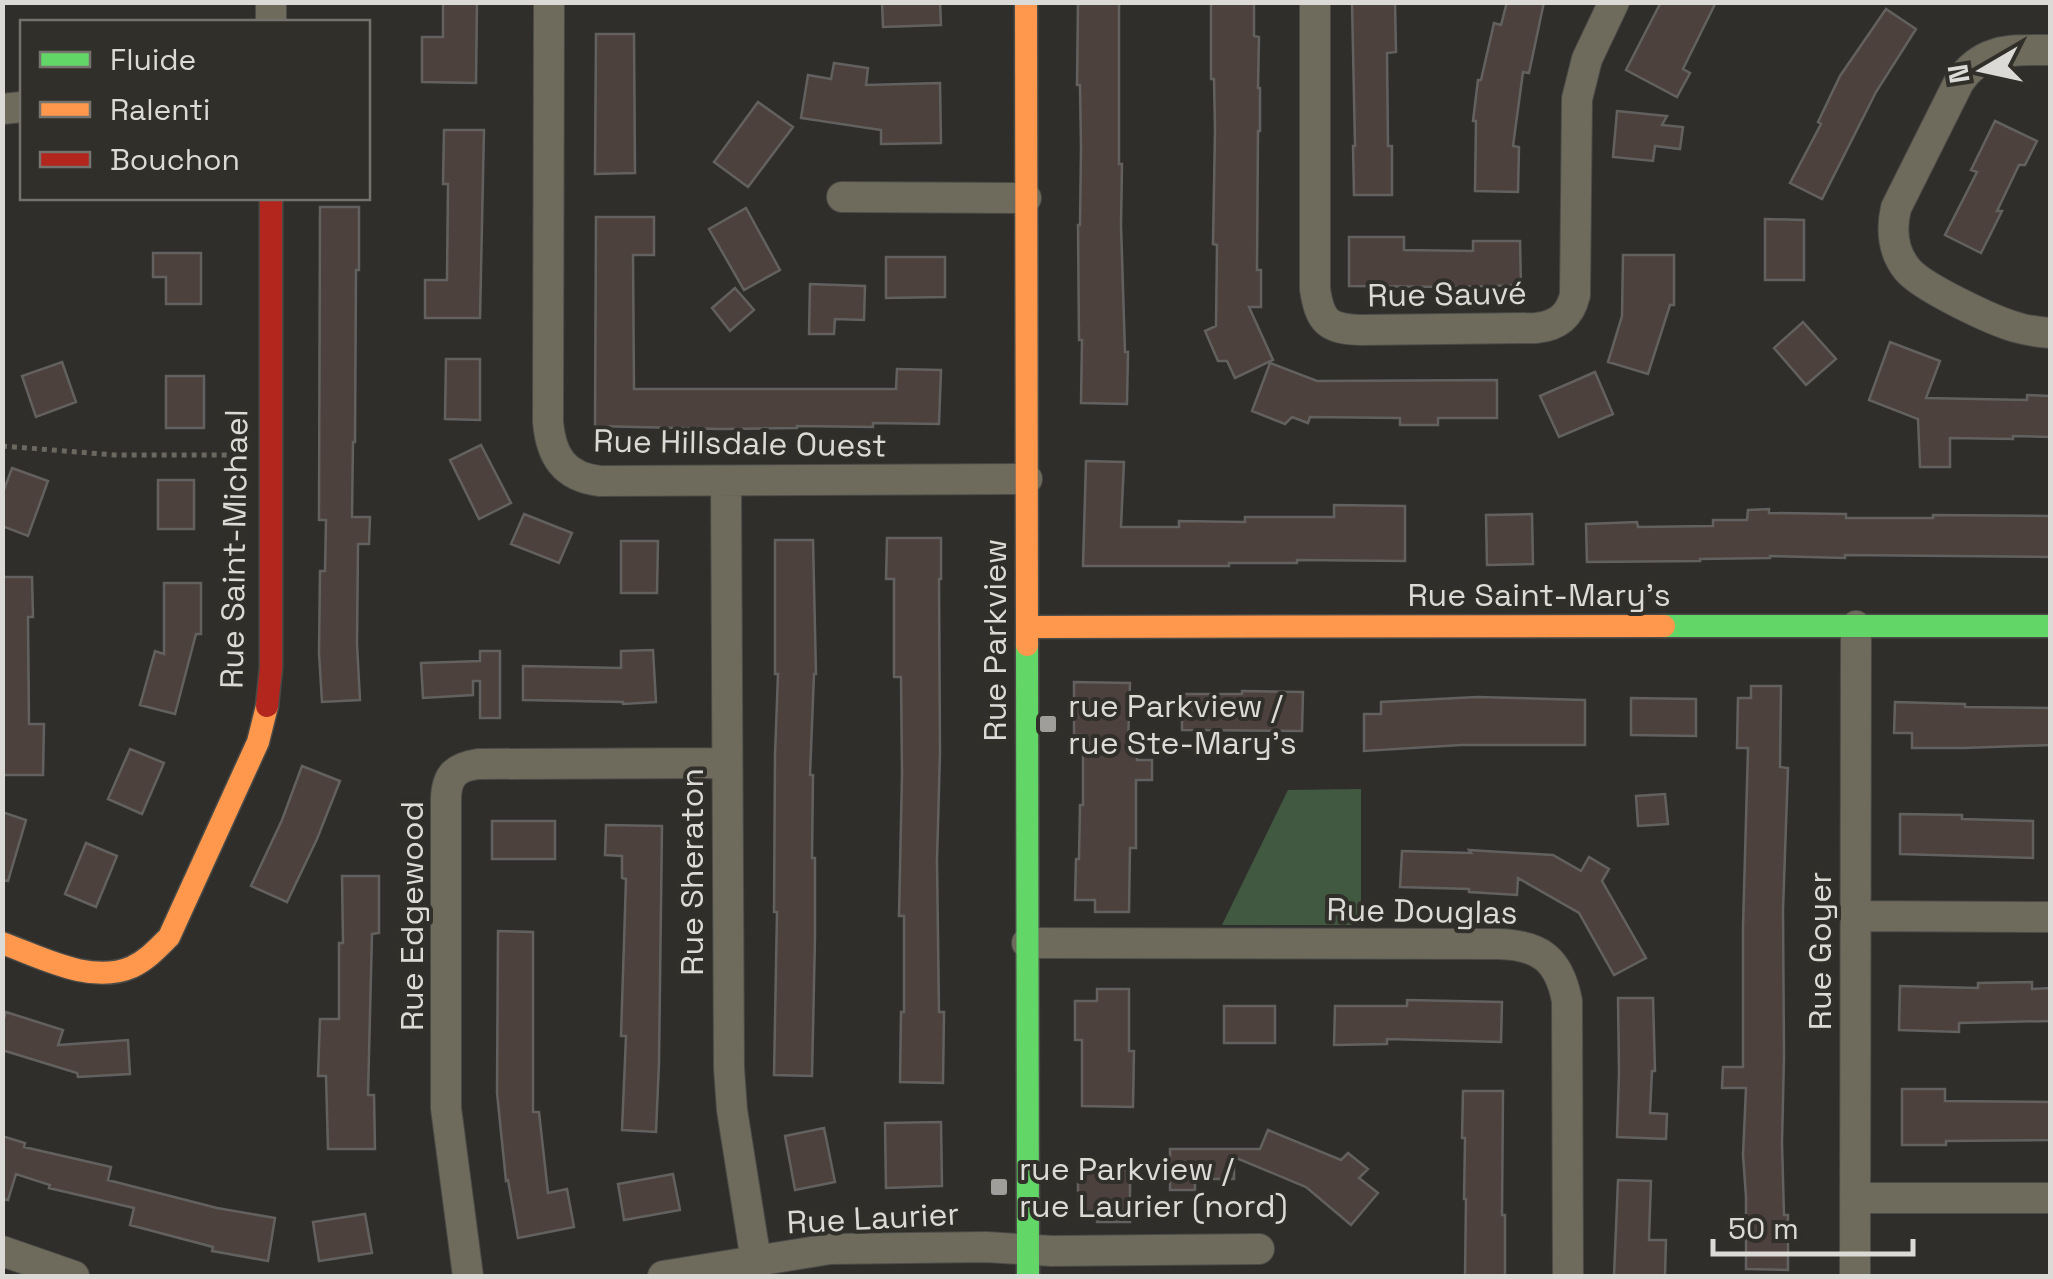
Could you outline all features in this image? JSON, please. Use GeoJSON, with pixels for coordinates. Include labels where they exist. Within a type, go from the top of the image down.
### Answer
{"type":"FeatureCollection","features":[{"type":"Feature","properties":{"kind":"street","name":"Rue Hillsdale Ouest"},"geometry":{"type":"LineString","coordinates":[[549,2],[548,422],[553,448],[567,469],[600,482],[1027,479]]}},
{"type":"Feature","properties":{"kind":"street","name":"Rue Parkview"},"geometry":{"type":"LineString","coordinates":[[1026,2],[1028,1263]]}},
{"type":"Feature","properties":{"kind":"street","name":"Rue Sauvé"},"geometry":{"type":"LineString","coordinates":[[1315,2],[1317,300],[1330,326],[1381,330],[1536,328],[1555,324],[1569,311],[1574,295],[1577,99],[1587,59],[1614,2]]}},
{"type":"Feature","properties":{"kind":"street"},"geometry":{"type":"LineString","coordinates":[[2050,50],[1995,53],[1968,69],[1896,208],[1893,222],[1898,255],[1914,277],[2015,328],[2050,333]]}},
{"type":"Feature","properties":{"kind":"street"},"geometry":{"type":"LineString","coordinates":[[842,197],[1026,198]]}},
{"type":"Feature","properties":{"kind":"street","name":"Rue Saint-Michael"},"geometry":{"type":"LineString","coordinates":[[2,943],[95,972],[124,972],[146,961],[169,938],[258,742],[267,710],[271,668],[271,200]]}},
{"type":"Feature","properties":{"kind":"street","name":"Rue Sheraton"},"geometry":{"type":"LineString","coordinates":[[726,480],[730,1092],[756,1260]]}},
{"type":"Feature","properties":{"kind":"street","name":"Rue Goyer"},"geometry":{"type":"LineString","coordinates":[[1855,1276],[1856,626]]}},
{"type":"Feature","properties":{"kind":"street","name":"Rue Saint-Mary's"},"geometry":{"type":"LineString","coordinates":[[1028,628],[2050,626]]}},
{"type":"Feature","properties":{"kind":"street","name":"Rue Edgewood"},"geometry":{"type":"LineString","coordinates":[[468,1276],[446,1108],[446,798],[450,778],[462,766],[478,764],[727,763]]}},
{"type":"Feature","properties":{"kind":"street"},"geometry":{"type":"LineString","coordinates":[[1855,916],[2050,916]]}},
{"type":"Feature","properties":{"kind":"street","name":"Rue Douglas"},"geometry":{"type":"LineString","coordinates":[[1027,943],[1498,944],[1541,952],[1558,972],[1568,1000],[1568,1276]]}},
{"type":"Feature","properties":{"kind":"street"},"geometry":{"type":"LineString","coordinates":[[1855,1198],[2050,1198]]}},
{"type":"Feature","properties":{"kind":"street","name":"Rue Laurier"},"geometry":{"type":"LineString","coordinates":[[663,1276],[830,1249],[986,1247],[1028,1263],[1052,1252],[1259,1249]]}},
{"type":"Feature","properties":{"kind":"street"},"geometry":{"type":"LineString","coordinates":[[2,1251],[74,1276]]}},
{"type":"Feature","properties":{"kind":"path"},"geometry":{"type":"LineString","coordinates":[[2,446],[115,455],[252,455]]}},
{"type":"Feature","properties":{"kind":"green space"},"geometry":{"type":"Polygon","coordinates":[[[1361,789],[1361,925],[1222,925],[1288,790],[1361,789]]]}},
{"type":"Feature","properties":{"kind":"building"},"geometry":{"type":"Polygon","coordinates":[[[443,2],[477,2],[476,83],[422,82],[422,37],[443,37],[443,2]]]}},
{"type":"Feature","properties":{"kind":"building"},"geometry":{"type":"Polygon","coordinates":[[[882,2],[940,2],[941,25],[883,27],[882,2]]]}},
{"type":"Feature","properties":{"kind":"building"},"geometry":{"type":"Polygon","coordinates":[[[1078,2],[1119,2],[1119,164],[1127,404],[1081,403],[1078,2]]]}},
{"type":"Feature","properties":{"kind":"building"},"geometry":{"type":"Polygon","coordinates":[[[1211,2],[1254,2],[1254,36],[1259,37],[1257,270],[1261,270],[1261,307],[1249,307],[1273,360],[1235,378],[1227,361],[1218,361],[1205,331],[1216,326],[1211,2]]]}},
{"type":"Feature","properties":{"kind":"building"},"geometry":{"type":"Polygon","coordinates":[[[1352,2],[1395,2],[1396,52],[1387,53],[1392,195],[1354,195],[1352,2]]]}},
{"type":"Feature","properties":{"kind":"building"},"geometry":{"type":"Polygon","coordinates":[[[1507,2],[1544,2],[1529,73],[1523,72],[1513,146],[1519,147],[1518,192],[1475,191],[1473,121],[1478,80],[1494,23],[1501,25],[1507,2]]]}},
{"type":"Feature","properties":{"kind":"building"},"geometry":{"type":"Polygon","coordinates":[[[1661,2],[1716,2],[1683,69],[1690,73],[1677,97],[1626,70],[1661,2]]]}},
{"type":"Feature","properties":{"kind":"building"},"geometry":{"type":"Polygon","coordinates":[[[1886,9],[1916,29],[1876,92],[1822,199],[1790,183],[1821,124],[1818,122],[1840,76],[1886,9]]]}},
{"type":"Feature","properties":{"kind":"building"},"geometry":{"type":"Polygon","coordinates":[[[596,34],[634,34],[635,173],[595,174],[596,34]]]}},
{"type":"Feature","properties":{"kind":"building"},"geometry":{"type":"Polygon","coordinates":[[[834,63],[868,68],[866,85],[940,83],[941,143],[881,144],[881,130],[801,118],[808,75],[831,79],[834,63]]]}},
{"type":"Feature","properties":{"kind":"building"},"geometry":{"type":"Polygon","coordinates":[[[758,102],[793,127],[748,187],[714,162],[758,102]]]}},
{"type":"Feature","properties":{"kind":"building"},"geometry":{"type":"Polygon","coordinates":[[[1617,111],[1667,116],[1662,125],[1683,127],[1680,149],[1655,146],[1653,161],[1613,157],[1617,111]]]}},
{"type":"Feature","properties":{"kind":"building"},"geometry":{"type":"Polygon","coordinates":[[[1995,121],[2037,141],[2025,165],[2019,165],[1981,253],[1945,235],[1977,172],[1971,170],[1995,121]]]}},
{"type":"Feature","properties":{"kind":"building"},"geometry":{"type":"Polygon","coordinates":[[[444,130],[484,130],[480,318],[425,318],[425,280],[447,280],[444,130]]]}},
{"type":"Feature","properties":{"kind":"building"},"geometry":{"type":"Polygon","coordinates":[[[320,207],[359,207],[352,517],[370,517],[369,544],[358,544],[360,700],[322,702],[320,571],[325,571],[326,520],[319,520],[320,207]]]}},
{"type":"Feature","properties":{"kind":"building"},"geometry":{"type":"Polygon","coordinates":[[[746,208],[780,270],[744,290],[709,229],[746,208]]]}},
{"type":"Feature","properties":{"kind":"building"},"geometry":{"type":"Polygon","coordinates":[[[596,217],[654,217],[654,255],[633,255],[634,389],[896,389],[897,369],[941,370],[939,424],[721,429],[595,426],[596,217]]]}},
{"type":"Feature","properties":{"kind":"building"},"geometry":{"type":"Polygon","coordinates":[[[1765,219],[1804,220],[1804,280],[1765,280],[1765,219]]]}},
{"type":"Feature","properties":{"kind":"building"},"geometry":{"type":"Polygon","coordinates":[[[1349,237],[1404,237],[1404,250],[1473,251],[1473,241],[1520,241],[1521,285],[1349,286],[1349,237]]]}},
{"type":"Feature","properties":{"kind":"building"},"geometry":{"type":"Polygon","coordinates":[[[153,253],[201,253],[201,304],[166,304],[166,277],[153,277],[153,253]]]}},
{"type":"Feature","properties":{"kind":"building"},"geometry":{"type":"Polygon","coordinates":[[[1623,255],[1674,255],[1674,305],[1670,305],[1648,374],[1608,362],[1622,316],[1623,255]]]}},
{"type":"Feature","properties":{"kind":"building"},"geometry":{"type":"Polygon","coordinates":[[[886,257],[945,257],[945,297],[886,298],[886,257]]]}},
{"type":"Feature","properties":{"kind":"building"},"geometry":{"type":"Polygon","coordinates":[[[810,284],[865,286],[864,320],[835,319],[834,334],[809,334],[810,284]]]}},
{"type":"Feature","properties":{"kind":"building"},"geometry":{"type":"Polygon","coordinates":[[[735,288],[754,310],[730,331],[712,308],[735,288]]]}},
{"type":"Feature","properties":{"kind":"building"},"geometry":{"type":"Polygon","coordinates":[[[1803,322],[1836,359],[1806,385],[1774,348],[1803,322]]]}},
{"type":"Feature","properties":{"kind":"building"},"geometry":{"type":"Polygon","coordinates":[[[1890,342],[1940,361],[1926,398],[2027,400],[2027,395],[2050,396],[2050,437],[1950,438],[1950,467],[1920,467],[1918,419],[1869,400],[1890,342]]]}},
{"type":"Feature","properties":{"kind":"building"},"geometry":{"type":"Polygon","coordinates":[[[446,359],[480,359],[480,420],[445,419],[446,359]]]}},
{"type":"Feature","properties":{"kind":"building"},"geometry":{"type":"Polygon","coordinates":[[[62,362],[76,402],[36,417],[22,376],[62,362]]]}},
{"type":"Feature","properties":{"kind":"building"},"geometry":{"type":"Polygon","coordinates":[[[1270,363],[1317,381],[1497,380],[1497,418],[1438,418],[1438,425],[1400,425],[1400,418],[1310,417],[1308,423],[1292,417],[1285,424],[1252,411],[1270,363]]]}},
{"type":"Feature","properties":{"kind":"building"},"geometry":{"type":"Polygon","coordinates":[[[1595,372],[1613,414],[1559,437],[1540,396],[1595,372]]]}},
{"type":"Feature","properties":{"kind":"building"},"geometry":{"type":"Polygon","coordinates":[[[166,376],[204,376],[204,428],[166,428],[166,376]]]}},
{"type":"Feature","properties":{"kind":"building"},"geometry":{"type":"Polygon","coordinates":[[[481,445],[511,503],[479,519],[450,460],[481,445]]]}},
{"type":"Feature","properties":{"kind":"building"},"geometry":{"type":"Polygon","coordinates":[[[1086,461],[1124,462],[1121,527],[1179,527],[1179,521],[1245,522],[1245,517],[1334,517],[1334,505],[1405,506],[1405,561],[1083,566],[1086,461]]]}},
{"type":"Feature","properties":{"kind":"building"},"geometry":{"type":"Polygon","coordinates":[[[12,468],[48,481],[28,536],[2,526],[2,495],[12,468]]]}},
{"type":"Feature","properties":{"kind":"building"},"geometry":{"type":"Polygon","coordinates":[[[158,480],[194,480],[194,529],[158,529],[158,480]]]}},
{"type":"Feature","properties":{"kind":"building"},"geometry":{"type":"Polygon","coordinates":[[[1769,509],[1769,513],[1846,514],[1846,518],[2050,516],[2050,557],[1845,555],[1587,562],[1586,524],[1713,526],[1713,520],[1747,520],[1748,510],[1769,509]]]}},
{"type":"Feature","properties":{"kind":"building"},"geometry":{"type":"Polygon","coordinates":[[[524,514],[572,533],[559,563],[511,544],[524,514]]]}},
{"type":"Feature","properties":{"kind":"building"},"geometry":{"type":"Polygon","coordinates":[[[1532,514],[1533,564],[1487,565],[1486,515],[1532,514]]]}},
{"type":"Feature","properties":{"kind":"building"},"geometry":{"type":"Polygon","coordinates":[[[887,538],[941,538],[937,861],[943,1083],[900,1082],[904,1012],[904,916],[899,916],[901,677],[894,677],[894,579],[886,579],[887,538]]]}},
{"type":"Feature","properties":{"kind":"building"},"geometry":{"type":"Polygon","coordinates":[[[775,540],[813,540],[816,674],[810,775],[815,858],[812,1076],[774,1075],[778,674],[775,540]]]}},
{"type":"Feature","properties":{"kind":"building"},"geometry":{"type":"Polygon","coordinates":[[[621,541],[658,541],[657,593],[621,593],[621,541]]]}},
{"type":"Feature","properties":{"kind":"building"},"geometry":{"type":"Polygon","coordinates":[[[2,577],[32,577],[33,617],[28,617],[29,724],[44,724],[43,775],[2,775],[2,577]]]}},
{"type":"Feature","properties":{"kind":"building"},"geometry":{"type":"Polygon","coordinates":[[[164,583],[201,583],[201,634],[196,634],[175,714],[140,705],[155,651],[164,654],[164,583]]]}},
{"type":"Feature","properties":{"kind":"building"},"geometry":{"type":"Polygon","coordinates":[[[653,650],[656,702],[523,700],[523,666],[621,668],[621,651],[653,650]]]}},
{"type":"Feature","properties":{"kind":"building"},"geometry":{"type":"Polygon","coordinates":[[[480,651],[500,651],[500,718],[480,718],[480,681],[473,681],[473,695],[423,698],[421,663],[480,661],[480,651]]]}},
{"type":"Feature","properties":{"kind":"building"},"geometry":{"type":"Polygon","coordinates":[[[1074,682],[1130,683],[1128,743],[1137,743],[1137,760],[1152,760],[1152,780],[1136,780],[1136,848],[1130,848],[1129,912],[1095,912],[1095,900],[1075,900],[1083,805],[1083,735],[1074,735],[1074,682]]]}},
{"type":"Feature","properties":{"kind":"building"},"geometry":{"type":"Polygon","coordinates":[[[1751,686],[1781,686],[1780,767],[1788,768],[1782,1143],[1788,1270],[1746,1269],[1746,1088],[1722,1088],[1723,1067],[1743,1067],[1748,748],[1737,748],[1738,698],[1751,698],[1751,686]]]}},
{"type":"Feature","properties":{"kind":"building"},"geometry":{"type":"Polygon","coordinates":[[[1303,692],[1302,731],[1182,730],[1182,694],[1303,692]]]}},
{"type":"Feature","properties":{"kind":"building"},"geometry":{"type":"Polygon","coordinates":[[[1477,697],[1585,700],[1585,745],[1461,745],[1364,751],[1364,714],[1381,714],[1381,702],[1477,697]]]}},
{"type":"Feature","properties":{"kind":"building"},"geometry":{"type":"Polygon","coordinates":[[[1631,698],[1696,699],[1696,736],[1631,735],[1631,698]]]}},
{"type":"Feature","properties":{"kind":"building"},"geometry":{"type":"Polygon","coordinates":[[[1895,702],[2050,708],[2050,745],[1912,748],[1912,733],[1894,733],[1895,702]]]}},
{"type":"Feature","properties":{"kind":"building"},"geometry":{"type":"Polygon","coordinates":[[[130,749],[164,763],[142,814],[108,799],[130,749]]]}},
{"type":"Feature","properties":{"kind":"building"},"geometry":{"type":"Polygon","coordinates":[[[302,766],[340,781],[287,902],[251,886],[302,766]]]}},
{"type":"Feature","properties":{"kind":"building"},"geometry":{"type":"Polygon","coordinates":[[[1665,794],[1668,824],[1638,826],[1636,796],[1665,794]]]}},
{"type":"Feature","properties":{"kind":"building"},"geometry":{"type":"Polygon","coordinates":[[[2,812],[26,820],[8,881],[2,880],[2,812]]]}},
{"type":"Feature","properties":{"kind":"building"},"geometry":{"type":"Polygon","coordinates":[[[1900,814],[2033,821],[2033,858],[1900,854],[1900,814]]]}},
{"type":"Feature","properties":{"kind":"building"},"geometry":{"type":"Polygon","coordinates":[[[492,821],[555,821],[555,859],[492,859],[492,821]]]}},
{"type":"Feature","properties":{"kind":"building"},"geometry":{"type":"Polygon","coordinates":[[[606,825],[662,826],[656,1132],[622,1130],[626,879],[622,878],[622,856],[605,855],[606,825]]]}},
{"type":"Feature","properties":{"kind":"building"},"geometry":{"type":"Polygon","coordinates":[[[86,843],[117,856],[96,907],[65,894],[86,843]]]}},
{"type":"Feature","properties":{"kind":"building"},"geometry":{"type":"Polygon","coordinates":[[[1469,850],[1553,855],[1581,871],[1589,857],[1609,869],[1602,881],[1646,958],[1614,975],[1579,913],[1518,878],[1517,895],[1400,887],[1402,851],[1471,853],[1469,850]]]}},
{"type":"Feature","properties":{"kind":"building"},"geometry":{"type":"Polygon","coordinates":[[[342,876],[379,876],[379,933],[372,934],[368,1095],[374,1095],[375,1149],[328,1149],[326,1076],[318,1076],[320,1019],[339,1019],[342,876]]]}},
{"type":"Feature","properties":{"kind":"building"},"geometry":{"type":"Polygon","coordinates":[[[498,931],[533,932],[533,1112],[539,1112],[548,1193],[567,1189],[574,1227],[518,1238],[506,1181],[497,1093],[498,931]]]}},
{"type":"Feature","properties":{"kind":"building"},"geometry":{"type":"Polygon","coordinates":[[[2032,982],[2032,989],[2050,988],[2050,1021],[1959,1023],[1959,1032],[1899,1030],[1900,986],[1978,988],[1978,983],[2032,982]]]}},
{"type":"Feature","properties":{"kind":"building"},"geometry":{"type":"Polygon","coordinates":[[[1097,989],[1129,989],[1133,1107],[1082,1106],[1082,1040],[1075,1040],[1075,1001],[1097,1001],[1097,989]]]}},
{"type":"Feature","properties":{"kind":"building"},"geometry":{"type":"Polygon","coordinates":[[[1618,998],[1653,998],[1655,1071],[1650,1113],[1667,1114],[1666,1139],[1617,1137],[1618,998]]]}},
{"type":"Feature","properties":{"kind":"building"},"geometry":{"type":"Polygon","coordinates":[[[1407,1000],[1502,1002],[1501,1042],[1387,1039],[1387,1044],[1334,1045],[1335,1006],[1407,1006],[1407,1000]]]}},
{"type":"Feature","properties":{"kind":"building"},"geometry":{"type":"Polygon","coordinates":[[[1224,1006],[1275,1006],[1275,1043],[1224,1043],[1224,1006]]]}},
{"type":"Feature","properties":{"kind":"building"},"geometry":{"type":"Polygon","coordinates":[[[6,1012],[63,1030],[58,1045],[128,1040],[130,1074],[78,1077],[77,1073],[2,1050],[6,1012]]]}},
{"type":"Feature","properties":{"kind":"building"},"geometry":{"type":"Polygon","coordinates":[[[1902,1089],[1945,1089],[1945,1101],[2050,1102],[2050,1140],[1902,1145],[1902,1089]]]}},
{"type":"Feature","properties":{"kind":"building"},"geometry":{"type":"Polygon","coordinates":[[[1463,1091],[1503,1091],[1505,1276],[1465,1276],[1463,1091]]]}},
{"type":"Feature","properties":{"kind":"building"},"geometry":{"type":"Polygon","coordinates":[[[941,1122],[942,1186],[886,1188],[885,1123],[941,1122]]]}},
{"type":"Feature","properties":{"kind":"building"},"geometry":{"type":"Polygon","coordinates":[[[824,1128],[835,1182],[795,1190],[785,1136],[824,1128]]]}},
{"type":"Feature","properties":{"kind":"building"},"geometry":{"type":"Polygon","coordinates":[[[1268,1130],[1341,1160],[1348,1153],[1368,1169],[1359,1178],[1378,1193],[1351,1225],[1306,1187],[1234,1157],[1234,1179],[1195,1179],[1195,1190],[1170,1190],[1170,1149],[1260,1149],[1268,1130]]]}},
{"type":"Feature","properties":{"kind":"building"},"geometry":{"type":"Polygon","coordinates":[[[2,1136],[25,1143],[24,1147],[111,1167],[108,1180],[217,1208],[275,1218],[268,1261],[212,1251],[213,1247],[130,1225],[134,1208],[49,1188],[50,1185],[16,1174],[8,1200],[2,1199],[2,1136]]]}},
{"type":"Feature","properties":{"kind":"building"},"geometry":{"type":"Polygon","coordinates":[[[1078,1170],[1130,1170],[1130,1222],[1097,1222],[1097,1212],[1078,1212],[1078,1170]]]}},
{"type":"Feature","properties":{"kind":"building"},"geometry":{"type":"Polygon","coordinates":[[[673,1174],[680,1210],[624,1220],[618,1184],[673,1174]]]}},
{"type":"Feature","properties":{"kind":"building"},"geometry":{"type":"Polygon","coordinates":[[[1618,1180],[1651,1181],[1649,1240],[1666,1240],[1665,1276],[1614,1276],[1618,1180]]]}},
{"type":"Feature","properties":{"kind":"building"},"geometry":{"type":"Polygon","coordinates":[[[365,1214],[372,1253],[319,1261],[313,1222],[365,1214]]]}},
{"type":"Feature","properties":{"kind":"traffic: fast"},"geometry":{"type":"LineString","coordinates":[[1664,626],[2050,626]]}},
{"type":"Feature","properties":{"kind":"traffic: fast"},"geometry":{"type":"LineString","coordinates":[[1027,645],[1028,1276]]}},
{"type":"Feature","properties":{"kind":"traffic: slow"},"geometry":{"type":"LineString","coordinates":[[1026,2],[1027,645]]}},
{"type":"Feature","properties":{"kind":"traffic: slow"},"geometry":{"type":"LineString","coordinates":[[1028,627],[1664,626]]}},
{"type":"Feature","properties":{"kind":"traffic: slow"},"geometry":{"type":"LineString","coordinates":[[2,943],[66,967],[100,973],[132,967],[152,954],[169,937],[258,742],[267,706]]}},
{"type":"Feature","properties":{"kind":"traffic: jam"},"geometry":{"type":"LineString","coordinates":[[267,706],[271,668],[271,200]]}},
{"type":"Feature","properties":{"kind":"place","name":"rue Parkview / rue Ste-Mary's"},"geometry":{"type":"Point","coordinates":[1048,724]}},
{"type":"Feature","properties":{"kind":"place","name":"rue Parkview / rue Laurier (nord)"},"geometry":{"type":"Point","coordinates":[999,1187]}}]}
